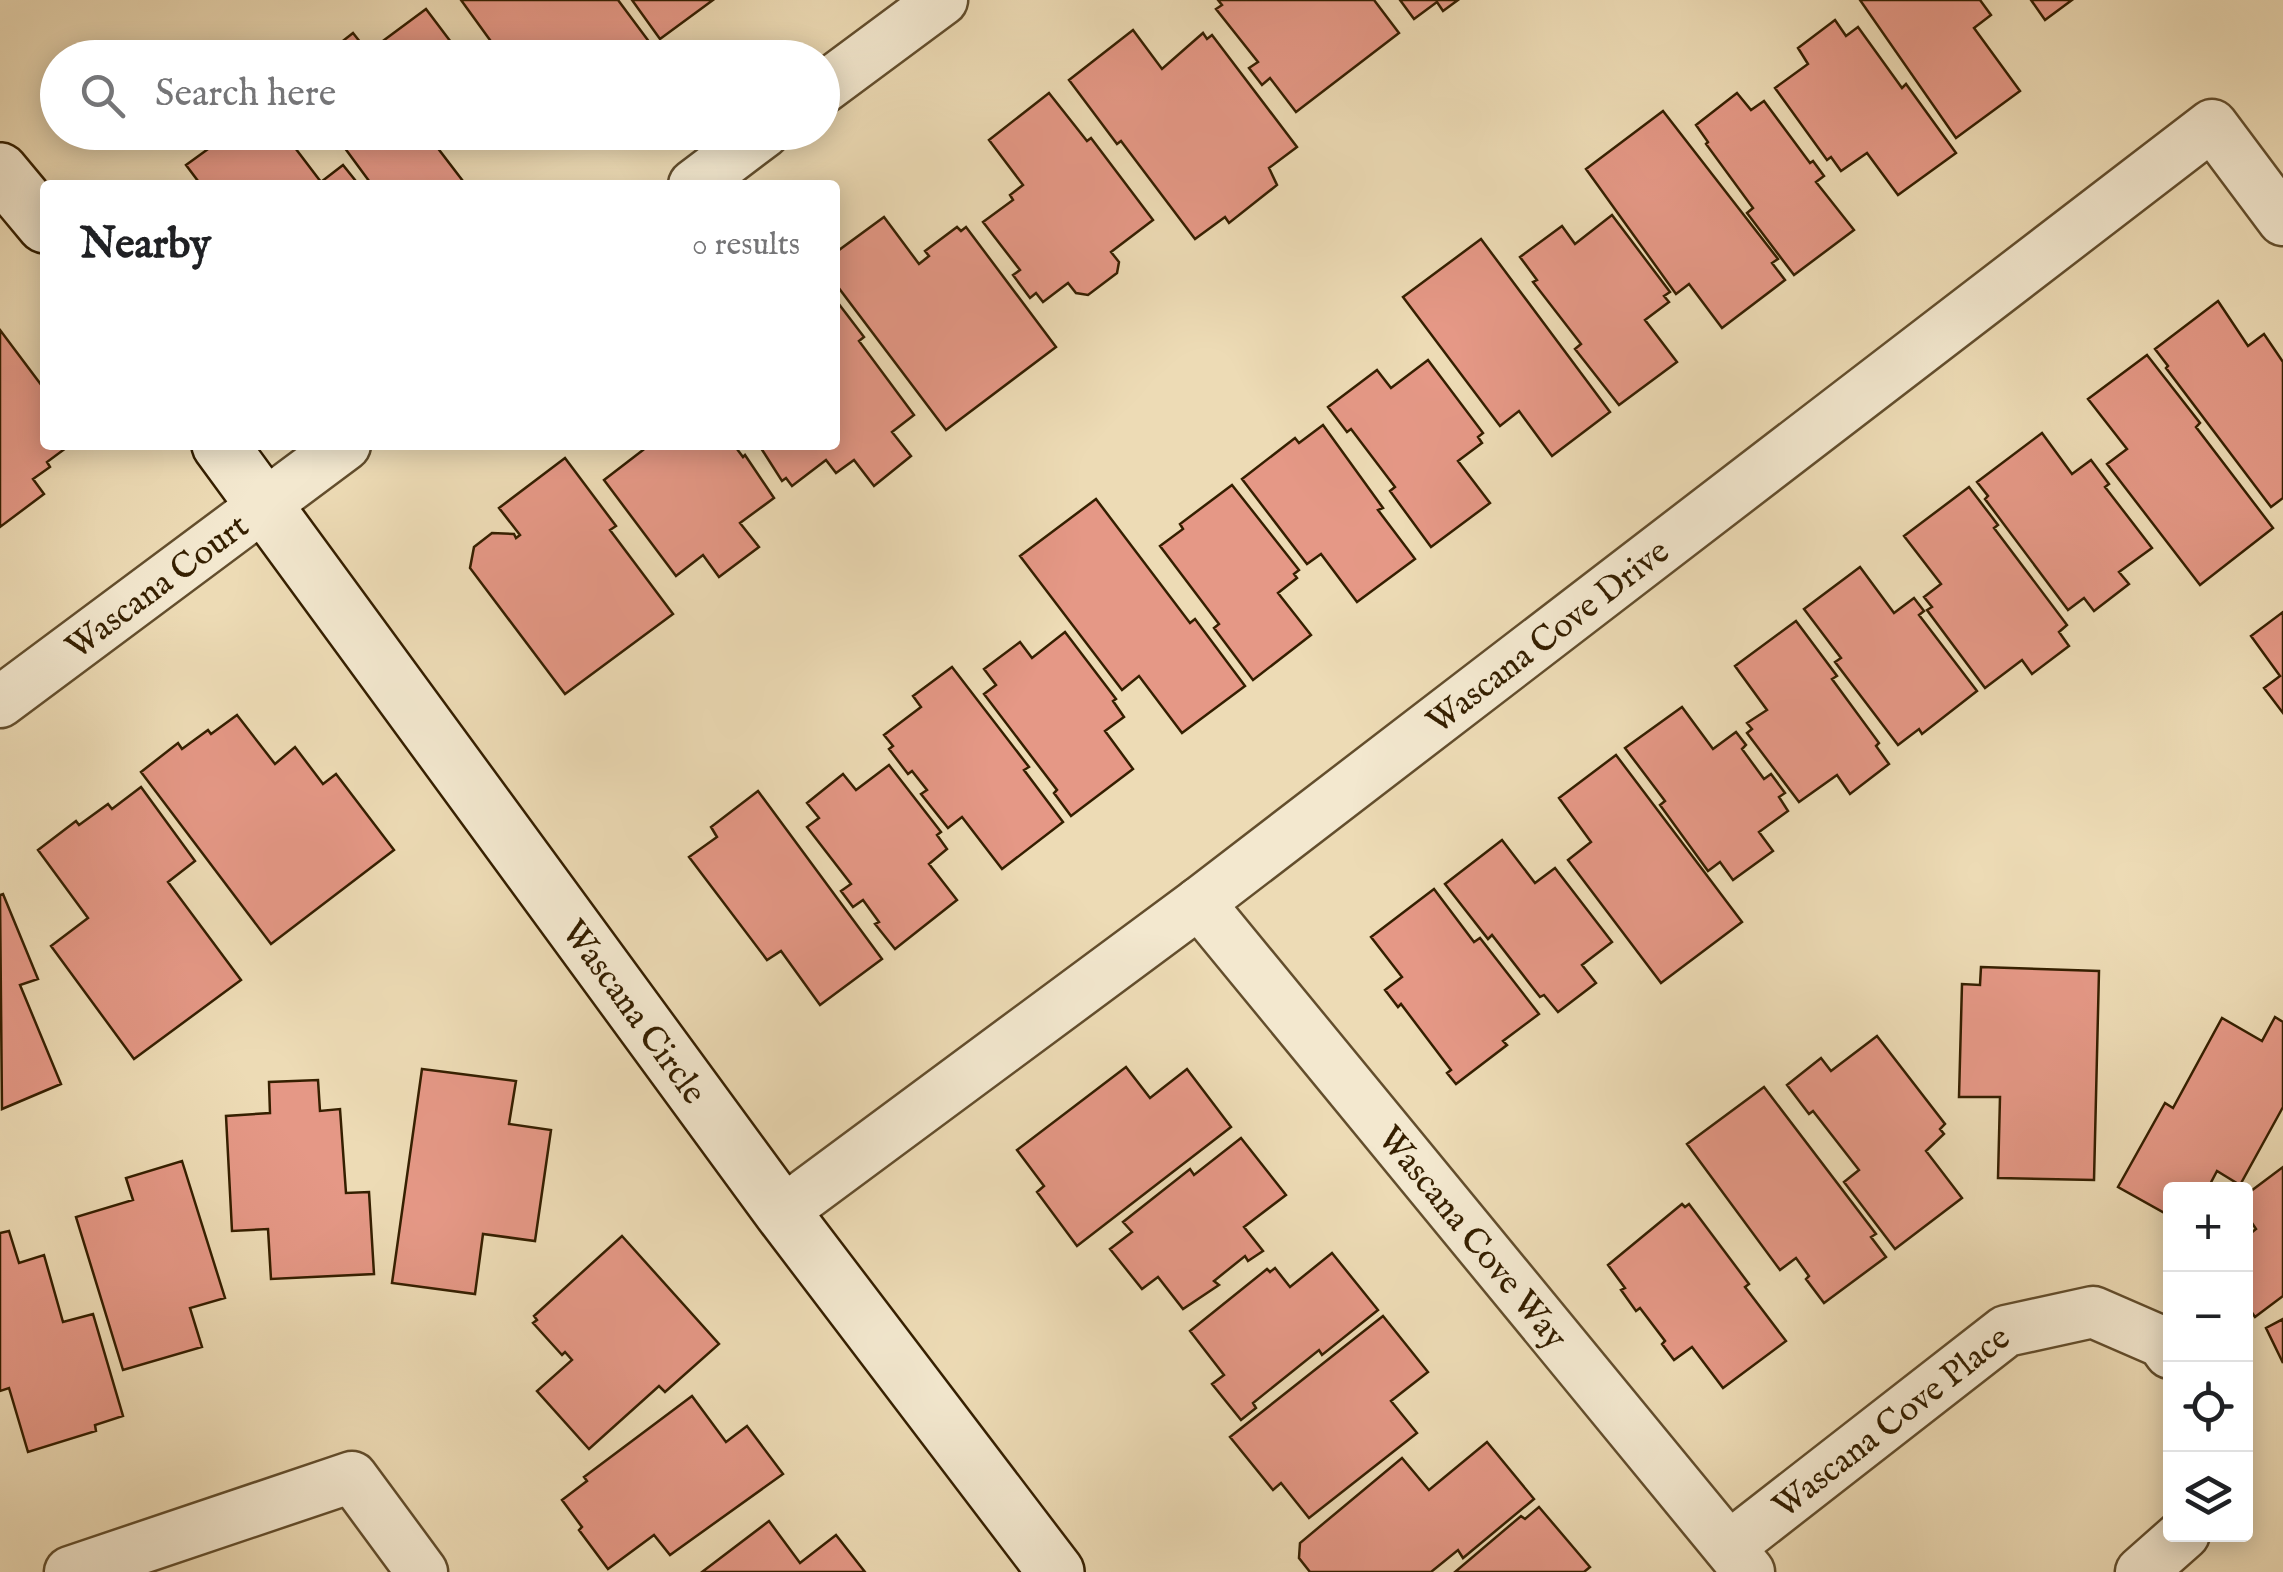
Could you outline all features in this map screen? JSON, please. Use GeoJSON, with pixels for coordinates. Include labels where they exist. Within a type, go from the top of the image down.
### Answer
{"type":"FeatureCollection","features":[{"type":"Feature","properties":{"kind":"street"},"geometry":{"type":"LineString","coordinates":[[840,76],[942,0]]}},
{"type":"Feature","properties":{"kind":"street","name":"Wascana Cove Drive"},"geometry":{"type":"LineString","coordinates":[[782,1212],[1199,903],[2212,125],[2283,220]]}},
{"type":"Feature","properties":{"kind":"street"},"geometry":{"type":"LineString","coordinates":[[701,180],[740,150]]}},
{"type":"Feature","properties":{"kind":"street"},"geometry":{"type":"LineString","coordinates":[[0,171],[40,219]]}},
{"type":"Feature","properties":{"kind":"street","name":"Wascana Circle"},"geometry":{"type":"LineString","coordinates":[[224,450],[782,1212],[1056,1572]]}},
{"type":"Feature","properties":{"kind":"street","name":"Wascana Court"},"geometry":{"type":"LineString","coordinates":[[0,702],[338,450]]}},
{"type":"Feature","properties":{"kind":"street","name":"Wascana Cove Way"},"geometry":{"type":"LineString","coordinates":[[1199,903],[1739,1560]]}},
{"type":"Feature","properties":{"kind":"street","name":"Wascana Cove Place"},"geometry":{"type":"LineString","coordinates":[[1739,1560],[2006,1331],[2093,1312],[2163,1344]]}},
{"type":"Feature","properties":{"kind":"street"},"geometry":{"type":"LineString","coordinates":[[70,1572],[352,1477],[422,1572]]}},
{"type":"Feature","properties":{"kind":"street"},"geometry":{"type":"LineString","coordinates":[[2141,1572],[2175,1542]]}},
{"type":"Feature","properties":{"kind":"building"},"geometry":{"type":"Polygon","coordinates":[[[461,0],[618,0],[648,40],[490,40],[461,0]]]}},
{"type":"Feature","properties":{"kind":"building"},"geometry":{"type":"Polygon","coordinates":[[[632,0],[713,0],[660,39],[632,0]]]}},
{"type":"Feature","properties":{"kind":"building"},"geometry":{"type":"Polygon","coordinates":[[[1218,0],[1374,0],[1399,33],[1296,112],[1270,78],[1262,85],[1249,68],[1258,62],[1216,9],[1222,5],[1218,0]]]}},
{"type":"Feature","properties":{"kind":"building"},"geometry":{"type":"Polygon","coordinates":[[[1400,0],[1458,0],[1443,11],[1437,2],[1414,19],[1400,0]]]}},
{"type":"Feature","properties":{"kind":"building"},"geometry":{"type":"Polygon","coordinates":[[[1860,0],[1980,0],[1991,15],[1974,28],[2020,91],[1956,138],[1860,0]]]}},
{"type":"Feature","properties":{"kind":"building"},"geometry":{"type":"Polygon","coordinates":[[[2031,0],[2072,0],[2045,20],[2031,0]]]}},
{"type":"Feature","properties":{"kind":"building"},"geometry":{"type":"Polygon","coordinates":[[[426,9],[449,40],[384,40],[426,9]]]}},
{"type":"Feature","properties":{"kind":"building"},"geometry":{"type":"Polygon","coordinates":[[[1835,20],[1846,36],[1858,27],[1956,153],[1898,195],[1867,153],[1841,171],[1831,157],[1827,160],[1775,88],[1808,64],[1798,48],[1835,20]]]}},
{"type":"Feature","properties":{"kind":"building"},"geometry":{"type":"Polygon","coordinates":[[[1133,30],[1162,69],[1203,33],[1207,39],[1212,35],[1297,147],[1269,168],[1277,185],[1229,223],[1225,217],[1195,239],[1069,80],[1133,30]]]}},
{"type":"Feature","properties":{"kind":"building"},"geometry":{"type":"Polygon","coordinates":[[[1049,93],[1087,141],[1091,138],[1153,220],[1111,252],[1119,262],[1117,273],[1088,295],[1076,293],[1068,283],[1043,302],[1036,293],[1030,298],[1013,275],[1020,270],[983,222],[1013,200],[1010,195],[1023,185],[989,140],[1049,93]]]}},
{"type":"Feature","properties":{"kind":"building"},"geometry":{"type":"Polygon","coordinates":[[[1737,93],[1751,110],[1764,101],[1824,176],[1816,182],[1854,230],[1794,275],[1747,213],[1753,208],[1696,125],[1737,93]]]}},
{"type":"Feature","properties":{"kind":"building"},"geometry":{"type":"Polygon","coordinates":[[[1663,111],[1778,259],[1772,263],[1785,280],[1722,328],[1689,284],[1676,294],[1586,169],[1663,111]]]}},
{"type":"Feature","properties":{"kind":"building"},"geometry":{"type":"Polygon","coordinates":[[[207,150],[297,150],[319,180],[197,180],[186,165],[207,150]]]}},
{"type":"Feature","properties":{"kind":"building"},"geometry":{"type":"Polygon","coordinates":[[[346,150],[439,150],[462,180],[368,180],[346,150]]]}},
{"type":"Feature","properties":{"kind":"building"},"geometry":{"type":"Polygon","coordinates":[[[343,165],[355,180],[324,180],[343,165]]]}},
{"type":"Feature","properties":{"kind":"building"},"geometry":{"type":"Polygon","coordinates":[[[1612,215],[1670,292],[1664,296],[1669,302],[1645,320],[1677,362],[1619,405],[1575,349],[1581,344],[1533,282],[1537,280],[1520,257],[1562,226],[1575,244],[1612,215]]]}},
{"type":"Feature","properties":{"kind":"building"},"geometry":{"type":"Polygon","coordinates":[[[884,217],[919,264],[929,256],[925,251],[957,227],[961,231],[966,227],[1056,347],[946,430],[840,290],[840,249],[884,217]]]}},
{"type":"Feature","properties":{"kind":"building"},"geometry":{"type":"Polygon","coordinates":[[[1481,239],[1610,412],[1552,456],[1519,411],[1500,426],[1403,297],[1481,239]]]}},
{"type":"Feature","properties":{"kind":"building"},"geometry":{"type":"Polygon","coordinates":[[[2218,301],[2248,346],[2264,334],[2283,362],[2283,498],[2271,507],[2155,349],[2218,301]]]}},
{"type":"Feature","properties":{"kind":"building"},"geometry":{"type":"Polygon","coordinates":[[[840,306],[864,337],[859,341],[914,415],[892,432],[911,456],[874,486],[854,460],[836,473],[826,460],[792,486],[786,478],[782,481],[762,450],[840,450],[840,306]]]}},
{"type":"Feature","properties":{"kind":"building"},"geometry":{"type":"Polygon","coordinates":[[[0,330],[40,383],[40,450],[63,450],[47,462],[50,467],[33,479],[44,494],[0,527],[0,330]]]}},
{"type":"Feature","properties":{"kind":"building"},"geometry":{"type":"Polygon","coordinates":[[[2147,355],[2273,528],[2200,585],[2107,464],[2127,449],[2088,399],[2147,355]]]}},
{"type":"Feature","properties":{"kind":"building"},"geometry":{"type":"Polygon","coordinates":[[[1428,360],[1483,433],[1478,437],[1482,443],[1458,461],[1490,503],[1431,547],[1390,491],[1395,487],[1351,429],[1347,432],[1328,407],[1377,370],[1391,388],[1428,360]]]}},
{"type":"Feature","properties":{"kind":"building"},"geometry":{"type":"Polygon","coordinates":[[[1323,425],[1415,559],[1357,602],[1321,554],[1307,564],[1242,479],[1295,438],[1299,443],[1323,425]]]}},
{"type":"Feature","properties":{"kind":"building"},"geometry":{"type":"Polygon","coordinates":[[[2042,433],[2072,474],[2091,460],[2109,484],[2105,487],[2152,548],[2119,572],[2129,584],[2094,611],[2084,598],[2068,610],[1985,499],[1988,496],[1977,482],[2042,433]]]}},
{"type":"Feature","properties":{"kind":"building"},"geometry":{"type":"Polygon","coordinates":[[[643,450],[738,450],[774,498],[740,523],[759,547],[719,577],[703,555],[676,576],[604,480],[643,450]]]}},
{"type":"Feature","properties":{"kind":"building"},"geometry":{"type":"Polygon","coordinates":[[[565,458],[616,526],[610,530],[673,614],[565,694],[470,568],[474,547],[492,533],[514,534],[516,538],[520,535],[499,508],[565,458]]]}},
{"type":"Feature","properties":{"kind":"building"},"geometry":{"type":"Polygon","coordinates":[[[1232,485],[1299,570],[1294,574],[1297,578],[1278,593],[1311,635],[1253,680],[1214,628],[1219,624],[1160,546],[1183,529],[1180,524],[1232,485]]]}},
{"type":"Feature","properties":{"kind":"building"},"geometry":{"type":"Polygon","coordinates":[[[1969,487],[1998,525],[1994,528],[2067,625],[2059,632],[2069,646],[2032,674],[2022,660],[1985,688],[1927,610],[1932,607],[1924,597],[1941,584],[1904,536],[1969,487]]]}},
{"type":"Feature","properties":{"kind":"building"},"geometry":{"type":"Polygon","coordinates":[[[1096,499],[1190,623],[1195,619],[1245,686],[1182,733],[1139,676],[1122,690],[1020,556],[1096,499]]]}},
{"type":"Feature","properties":{"kind":"building"},"geometry":{"type":"Polygon","coordinates":[[[1860,567],[1894,613],[1914,598],[1924,611],[1919,615],[1977,691],[1922,734],[1919,729],[1898,745],[1835,662],[1841,658],[1804,609],[1860,567]]]}},
{"type":"Feature","properties":{"kind":"building"},"geometry":{"type":"Polygon","coordinates":[[[2283,612],[2283,713],[2264,688],[2280,676],[2251,636],[2283,612]]]}},
{"type":"Feature","properties":{"kind":"building"},"geometry":{"type":"Polygon","coordinates":[[[1796,621],[1837,676],[1832,679],[1879,743],[1876,746],[1889,764],[1850,794],[1837,775],[1799,802],[1747,733],[1752,729],[1747,723],[1767,710],[1735,666],[1796,621]]]}},
{"type":"Feature","properties":{"kind":"building"},"geometry":{"type":"Polygon","coordinates":[[[1065,632],[1116,699],[1113,701],[1124,717],[1105,731],[1133,769],[1071,816],[1054,793],[1057,790],[984,694],[996,685],[984,669],[1020,642],[1032,658],[1065,632]]]}},
{"type":"Feature","properties":{"kind":"building"},"geometry":{"type":"Polygon","coordinates":[[[952,667],[1029,767],[1024,770],[1063,822],[1002,869],[962,817],[948,828],[921,794],[927,790],[912,771],[908,774],[889,749],[893,746],[884,735],[921,707],[913,696],[952,667]]]}},
{"type":"Feature","properties":{"kind":"building"},"geometry":{"type":"Polygon","coordinates":[[[1682,707],[1713,749],[1736,732],[1746,745],[1742,749],[1764,779],[1771,774],[1785,793],[1779,797],[1788,811],[1759,832],[1773,851],[1733,880],[1720,862],[1708,871],[1660,805],[1665,801],[1625,748],[1682,707]]]}},
{"type":"Feature","properties":{"kind":"building"},"geometry":{"type":"Polygon","coordinates":[[[237,715],[275,764],[295,747],[323,784],[336,774],[394,850],[271,944],[141,772],[178,743],[182,749],[237,715]]]}},
{"type":"Feature","properties":{"kind":"building"},"geometry":{"type":"Polygon","coordinates":[[[1616,755],[1742,922],[1661,983],[1568,860],[1591,842],[1559,798],[1616,755]]]}},
{"type":"Feature","properties":{"kind":"building"},"geometry":{"type":"Polygon","coordinates":[[[889,765],[941,832],[937,835],[947,849],[929,864],[957,900],[895,949],[875,924],[879,922],[863,900],[853,907],[841,891],[851,884],[807,827],[819,818],[807,803],[843,774],[856,790],[889,765]]]}},
{"type":"Feature","properties":{"kind":"building"},"geometry":{"type":"Polygon","coordinates":[[[141,787],[195,861],[168,882],[241,980],[134,1059],[51,946],[88,918],[38,850],[76,821],[79,825],[108,804],[112,809],[141,787]]]}},
{"type":"Feature","properties":{"kind":"building"},"geometry":{"type":"Polygon","coordinates":[[[758,791],[882,959],[820,1005],[781,951],[767,960],[689,857],[717,837],[711,827],[758,791]]]}},
{"type":"Feature","properties":{"kind":"building"},"geometry":{"type":"Polygon","coordinates":[[[1502,840],[1535,883],[1555,868],[1612,942],[1582,965],[1596,983],[1558,1012],[1544,995],[1540,997],[1492,935],[1488,939],[1445,884],[1502,840]]]}},
{"type":"Feature","properties":{"kind":"building"},"geometry":{"type":"Polygon","coordinates":[[[1434,889],[1474,942],[1480,938],[1539,1014],[1503,1041],[1507,1045],[1456,1084],[1447,1073],[1451,1070],[1401,1004],[1398,1007],[1385,990],[1402,977],[1371,937],[1434,889]]]}},
{"type":"Feature","properties":{"kind":"building"},"geometry":{"type":"Polygon","coordinates":[[[3,894],[38,979],[20,985],[61,1084],[2,1109],[0,895],[3,894]]]}},
{"type":"Feature","properties":{"kind":"building"},"geometry":{"type":"Polygon","coordinates":[[[1981,967],[2099,971],[2094,1180],[1998,1178],[2000,1097],[1959,1097],[1962,984],[1980,985],[1981,967]]]}},
{"type":"Feature","properties":{"kind":"building"},"geometry":{"type":"Polygon","coordinates":[[[2275,1017],[2283,1022],[2283,1107],[2242,1182],[2217,1171],[2211,1182],[2163,1182],[2163,1212],[2118,1187],[2165,1103],[2173,1108],[2222,1018],[2262,1041],[2275,1017]]]}},
{"type":"Feature","properties":{"kind":"building"},"geometry":{"type":"Polygon","coordinates":[[[1877,1036],[1945,1124],[1940,1129],[1944,1134],[1926,1151],[1962,1198],[1895,1249],[1844,1182],[1859,1170],[1813,1111],[1809,1114],[1787,1085],[1821,1058],[1831,1071],[1877,1036]]]}},
{"type":"Feature","properties":{"kind":"building"},"geometry":{"type":"Polygon","coordinates":[[[1126,1067],[1150,1098],[1187,1069],[1231,1127],[1077,1246],[1037,1192],[1044,1186],[1017,1150],[1126,1067]]]}},
{"type":"Feature","properties":{"kind":"building"},"geometry":{"type":"Polygon","coordinates":[[[422,1069],[516,1081],[509,1124],[551,1130],[535,1241],[483,1234],[475,1294],[392,1283],[422,1069]]]}},
{"type":"Feature","properties":{"kind":"building"},"geometry":{"type":"Polygon","coordinates":[[[318,1080],[320,1111],[340,1109],[346,1193],[369,1192],[374,1274],[271,1279],[268,1229],[232,1231],[226,1116],[270,1113],[269,1082],[318,1080]]]}},
{"type":"Feature","properties":{"kind":"building"},"geometry":{"type":"Polygon","coordinates":[[[1764,1087],[1876,1234],[1871,1237],[1886,1257],[1824,1303],[1796,1258],[1780,1270],[1687,1144],[1764,1087]]]}},
{"type":"Feature","properties":{"kind":"building"},"geometry":{"type":"Polygon","coordinates":[[[1241,1138],[1286,1195],[1244,1227],[1263,1251],[1248,1261],[1245,1256],[1214,1281],[1219,1285],[1183,1309],[1158,1277],[1142,1289],[1110,1249],[1132,1232],[1123,1222],[1190,1169],[1194,1175],[1241,1138]]]}},
{"type":"Feature","properties":{"kind":"building"},"geometry":{"type":"Polygon","coordinates":[[[182,1161],[225,1298],[190,1308],[202,1347],[123,1370],[76,1217],[133,1200],[126,1178],[182,1161]]]}},
{"type":"Feature","properties":{"kind":"building"},"geometry":{"type":"Polygon","coordinates":[[[2283,1167],[2283,1296],[2255,1317],[2256,1229],[2253,1190],[2283,1167]]]}},
{"type":"Feature","properties":{"kind":"building"},"geometry":{"type":"Polygon","coordinates":[[[1682,1204],[1689,1204],[1786,1341],[1723,1388],[1692,1347],[1674,1360],[1662,1344],[1665,1341],[1621,1290],[1625,1288],[1608,1265],[1682,1204]]]}},
{"type":"Feature","properties":{"kind":"building"},"geometry":{"type":"Polygon","coordinates":[[[9,1231],[19,1263],[44,1255],[63,1322],[93,1314],[123,1416],[95,1425],[96,1431],[28,1452],[9,1388],[0,1391],[0,1233],[9,1231]]]}},
{"type":"Feature","properties":{"kind":"building"},"geometry":{"type":"Polygon","coordinates":[[[622,1236],[719,1344],[665,1392],[659,1386],[589,1449],[537,1391],[572,1360],[565,1352],[562,1355],[533,1323],[537,1320],[534,1316],[622,1236]]]}},
{"type":"Feature","properties":{"kind":"building"},"geometry":{"type":"Polygon","coordinates":[[[1332,1253],[1378,1310],[1322,1355],[1319,1350],[1253,1403],[1256,1408],[1241,1420],[1212,1384],[1224,1375],[1190,1331],[1267,1269],[1270,1272],[1275,1268],[1290,1287],[1332,1253]]]}},
{"type":"Feature","properties":{"kind":"building"},"geometry":{"type":"Polygon","coordinates":[[[1383,1316],[1428,1372],[1391,1401],[1417,1433],[1309,1518],[1281,1483],[1273,1490],[1230,1437],[1383,1316]]]}},
{"type":"Feature","properties":{"kind":"building"},"geometry":{"type":"Polygon","coordinates":[[[2283,1319],[2283,1363],[2266,1328],[2283,1319]]]}},
{"type":"Feature","properties":{"kind":"building"},"geometry":{"type":"Polygon","coordinates":[[[692,1396],[726,1442],[747,1426],[783,1474],[670,1555],[654,1535],[608,1569],[562,1500],[587,1481],[584,1477],[692,1396]]]}},
{"type":"Feature","properties":{"kind":"building"},"geometry":{"type":"Polygon","coordinates":[[[1487,1442],[1534,1499],[1463,1558],[1458,1550],[1431,1572],[1310,1572],[1299,1558],[1300,1543],[1402,1458],[1429,1490],[1487,1442]]]}},
{"type":"Feature","properties":{"kind":"building"},"geometry":{"type":"Polygon","coordinates":[[[1539,1507],[1590,1567],[1584,1572],[1455,1572],[1521,1516],[1525,1519],[1539,1507]]]}},
{"type":"Feature","properties":{"kind":"building"},"geometry":{"type":"Polygon","coordinates":[[[769,1521],[800,1563],[836,1535],[865,1572],[702,1572],[769,1521]]]}}]}
